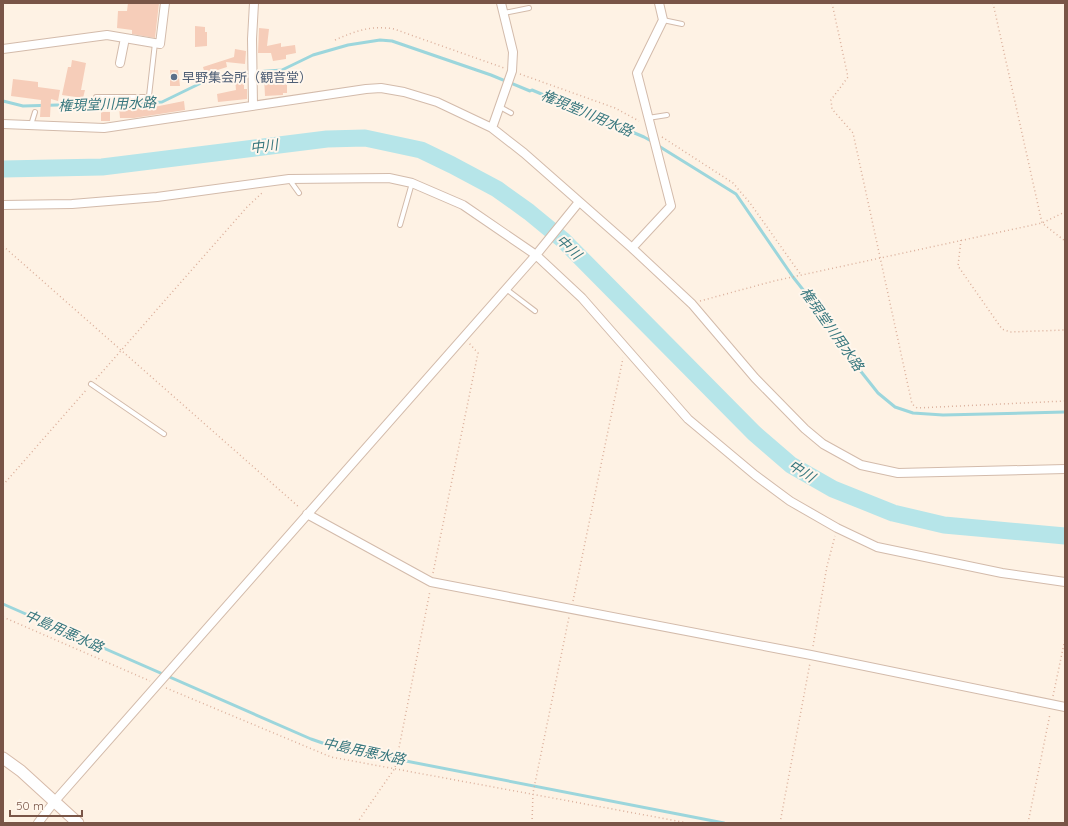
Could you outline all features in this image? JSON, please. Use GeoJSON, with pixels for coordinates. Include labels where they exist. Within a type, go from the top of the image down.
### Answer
{"type":"FeatureCollection","features":[{"type":"Feature","properties":{"kind":"main road"},"geometry":{"type":"LineString","coordinates":[[3,758],[21,771],[78,823]]}},
{"type":"Feature","properties":{"kind":"street"},"geometry":{"type":"LineString","coordinates":[[3,49],[107,35],[160,44],[165,3]]}},
{"type":"Feature","properties":{"kind":"street"},"geometry":{"type":"LineString","coordinates":[[253,105],[252,39],[254,3]]}},
{"type":"Feature","properties":{"kind":"street"},"geometry":{"type":"LineString","coordinates":[[492,128],[512,71],[513,52],[502,3]]}},
{"type":"Feature","properties":{"kind":"street"},"geometry":{"type":"LineString","coordinates":[[632,248],[671,206],[637,73],[663,20],[659,3]]}},
{"type":"Feature","properties":{"kind":"street"},"geometry":{"type":"LineString","coordinates":[[120,63],[124,38]]}},
{"type":"Feature","properties":{"kind":"street"},"geometry":{"type":"LineString","coordinates":[[3,124],[104,128],[253,105],[381,88],[416,94],[437,102],[492,128],[524,152],[577,205],[632,248],[692,304],[755,378],[805,429],[823,444],[861,465],[898,473],[1038,471],[1065,469]]}},
{"type":"Feature","properties":{"kind":"street"},"geometry":{"type":"LineString","coordinates":[[3,205],[72,204],[157,197],[289,179],[389,178],[412,183],[463,205],[539,251],[688,418],[715,443],[790,501],[837,528],[877,547],[1002,573],[1065,582]]}},
{"type":"Feature","properties":{"kind":"street"},"geometry":{"type":"LineString","coordinates":[[38,823],[54,802],[464,337],[577,205]]}},
{"type":"Feature","properties":{"kind":"street"},"geometry":{"type":"LineString","coordinates":[[308,514],[431,582],[811,655],[1065,707]]}},
{"type":"Feature","properties":{"kind":"lane"},"geometry":{"type":"LineString","coordinates":[[504,13],[529,8]]}},
{"type":"Feature","properties":{"kind":"lane"},"geometry":{"type":"LineString","coordinates":[[663,20],[682,24]]}},
{"type":"Feature","properties":{"kind":"lane"},"geometry":{"type":"LineString","coordinates":[[96,97],[149,96],[155,43]]}},
{"type":"Feature","properties":{"kind":"lane"},"geometry":{"type":"LineString","coordinates":[[500,107],[511,112]]}},
{"type":"Feature","properties":{"kind":"lane"},"geometry":{"type":"LineString","coordinates":[[31,125],[34,112]]}},
{"type":"Feature","properties":{"kind":"lane"},"geometry":{"type":"LineString","coordinates":[[648,118],[666,115]]}},
{"type":"Feature","properties":{"kind":"lane"},"geometry":{"type":"LineString","coordinates":[[289,179],[299,193]]}},
{"type":"Feature","properties":{"kind":"lane"},"geometry":{"type":"LineString","coordinates":[[400,225],[412,183]]}},
{"type":"Feature","properties":{"kind":"lane"},"geometry":{"type":"LineString","coordinates":[[506,289],[535,311]]}},
{"type":"Feature","properties":{"kind":"lane"},"geometry":{"type":"LineString","coordinates":[[91,384],[164,434]]}},
{"type":"Feature","properties":{"kind":"path"},"geometry":{"type":"LineString","coordinates":[[832,3],[848,77],[831,100],[832,109],[853,133],[912,404],[917,408],[1065,401]]}},
{"type":"Feature","properties":{"kind":"path"},"geometry":{"type":"LineString","coordinates":[[993,3],[1042,223],[1065,241]]}},
{"type":"Feature","properties":{"kind":"path"},"geometry":{"type":"LineString","coordinates":[[335,40],[369,27],[394,29],[615,108],[651,129],[692,158],[733,183],[750,203],[801,275]]}},
{"type":"Feature","properties":{"kind":"path"},"geometry":{"type":"LineString","coordinates":[[3,485],[248,207],[275,181]]}},
{"type":"Feature","properties":{"kind":"path"},"geometry":{"type":"LineString","coordinates":[[692,304],[712,297],[801,275],[1042,223],[1065,212]]}},
{"type":"Feature","properties":{"kind":"path"},"geometry":{"type":"LineString","coordinates":[[961,240],[958,266],[1002,329],[1010,332],[1065,330]]}},
{"type":"Feature","properties":{"kind":"path"},"geometry":{"type":"LineString","coordinates":[[3,246],[308,514]]}},
{"type":"Feature","properties":{"kind":"path"},"geometry":{"type":"LineString","coordinates":[[357,823],[395,768],[478,353],[464,337]]}},
{"type":"Feature","properties":{"kind":"path"},"geometry":{"type":"LineString","coordinates":[[532,823],[533,793],[626,347]]}},
{"type":"Feature","properties":{"kind":"path"},"geometry":{"type":"LineString","coordinates":[[780,823],[827,566],[837,528]]}},
{"type":"Feature","properties":{"kind":"path"},"geometry":{"type":"LineString","coordinates":[[3,617],[158,685],[331,757],[533,793],[688,823]]}},
{"type":"Feature","properties":{"kind":"path"},"geometry":{"type":"LineString","coordinates":[[1028,823],[1065,639]]}},
{"type":"Feature","properties":{"kind":"building"},"geometry":{"type":"Polygon","coordinates":[[[128,3],[159,3],[155,38],[132,34],[132,30],[117,28],[118,11],[127,11],[128,3]]]}},
{"type":"Feature","properties":{"kind":"building"},"geometry":{"type":"Polygon","coordinates":[[[195,26],[205,27],[205,32],[207,32],[207,46],[195,47],[195,26]]]}},
{"type":"Feature","properties":{"kind":"building"},"geometry":{"type":"Polygon","coordinates":[[[259,28],[269,29],[267,46],[281,43],[281,47],[295,45],[296,53],[286,55],[286,59],[273,61],[271,53],[258,53],[259,28]]]}},
{"type":"Feature","properties":{"kind":"building"},"geometry":{"type":"Polygon","coordinates":[[[235,49],[246,51],[245,64],[226,62],[227,67],[205,74],[203,67],[234,57],[235,49]]]}},
{"type":"Feature","properties":{"kind":"building"},"geometry":{"type":"Polygon","coordinates":[[[72,60],[86,63],[81,90],[85,90],[83,98],[62,95],[68,67],[71,67],[72,60]]]}},
{"type":"Feature","properties":{"kind":"building"},"geometry":{"type":"Polygon","coordinates":[[[170,70],[178,70],[180,86],[170,86],[170,70]]]}},
{"type":"Feature","properties":{"kind":"building"},"geometry":{"type":"Polygon","coordinates":[[[287,76],[287,93],[283,93],[283,95],[265,96],[264,77],[287,76]]]}},
{"type":"Feature","properties":{"kind":"building"},"geometry":{"type":"Polygon","coordinates":[[[235,78],[244,78],[244,89],[247,89],[247,99],[218,102],[217,94],[236,90],[235,78]]]}},
{"type":"Feature","properties":{"kind":"building"},"geometry":{"type":"Polygon","coordinates":[[[13,79],[38,82],[38,87],[60,90],[58,101],[51,99],[50,117],[40,117],[41,100],[11,96],[13,79]]]}},
{"type":"Feature","properties":{"kind":"building"},"geometry":{"type":"Polygon","coordinates":[[[184,101],[185,110],[134,118],[120,118],[119,107],[137,106],[137,108],[149,106],[149,108],[184,101]]]}},
{"type":"Feature","properties":{"kind":"building"},"geometry":{"type":"Polygon","coordinates":[[[101,112],[110,112],[110,121],[101,121],[101,112]]]}},
{"type":"Feature","properties":{"kind":"waterway","name":"権現堂川用水路"},"geometry":{"type":"LineString","coordinates":[[3,101],[23,106],[162,102],[201,83],[242,73],[282,70],[313,55],[348,45],[380,40],[392,41],[491,75],[530,91],[532,90],[653,142]]}},
{"type":"Feature","properties":{"kind":"waterway","name":"中川"},"geometry":{"type":"LineString","coordinates":[[3,169],[102,167],[327,139],[365,138],[421,150],[497,189],[529,212],[563,240],[754,433],[791,465],[833,489],[893,513],[944,525],[1065,536]]}},
{"type":"Feature","properties":{"kind":"waterway","name":"権現堂川用水路"},"geometry":{"type":"LineString","coordinates":[[657,145],[736,194],[793,277],[823,315],[826,323],[855,364],[878,393],[895,407],[913,413],[943,415],[1065,412]]}},
{"type":"Feature","properties":{"kind":"waterway","name":"中島用悪水路"},"geometry":{"type":"LineString","coordinates":[[3,604],[311,739],[334,747],[724,823]]}},
{"type":"Feature","properties":{"kind":"place","name":"早野集会所（観音堂）"},"geometry":{"type":"Point","coordinates":[174,77]}}]}
